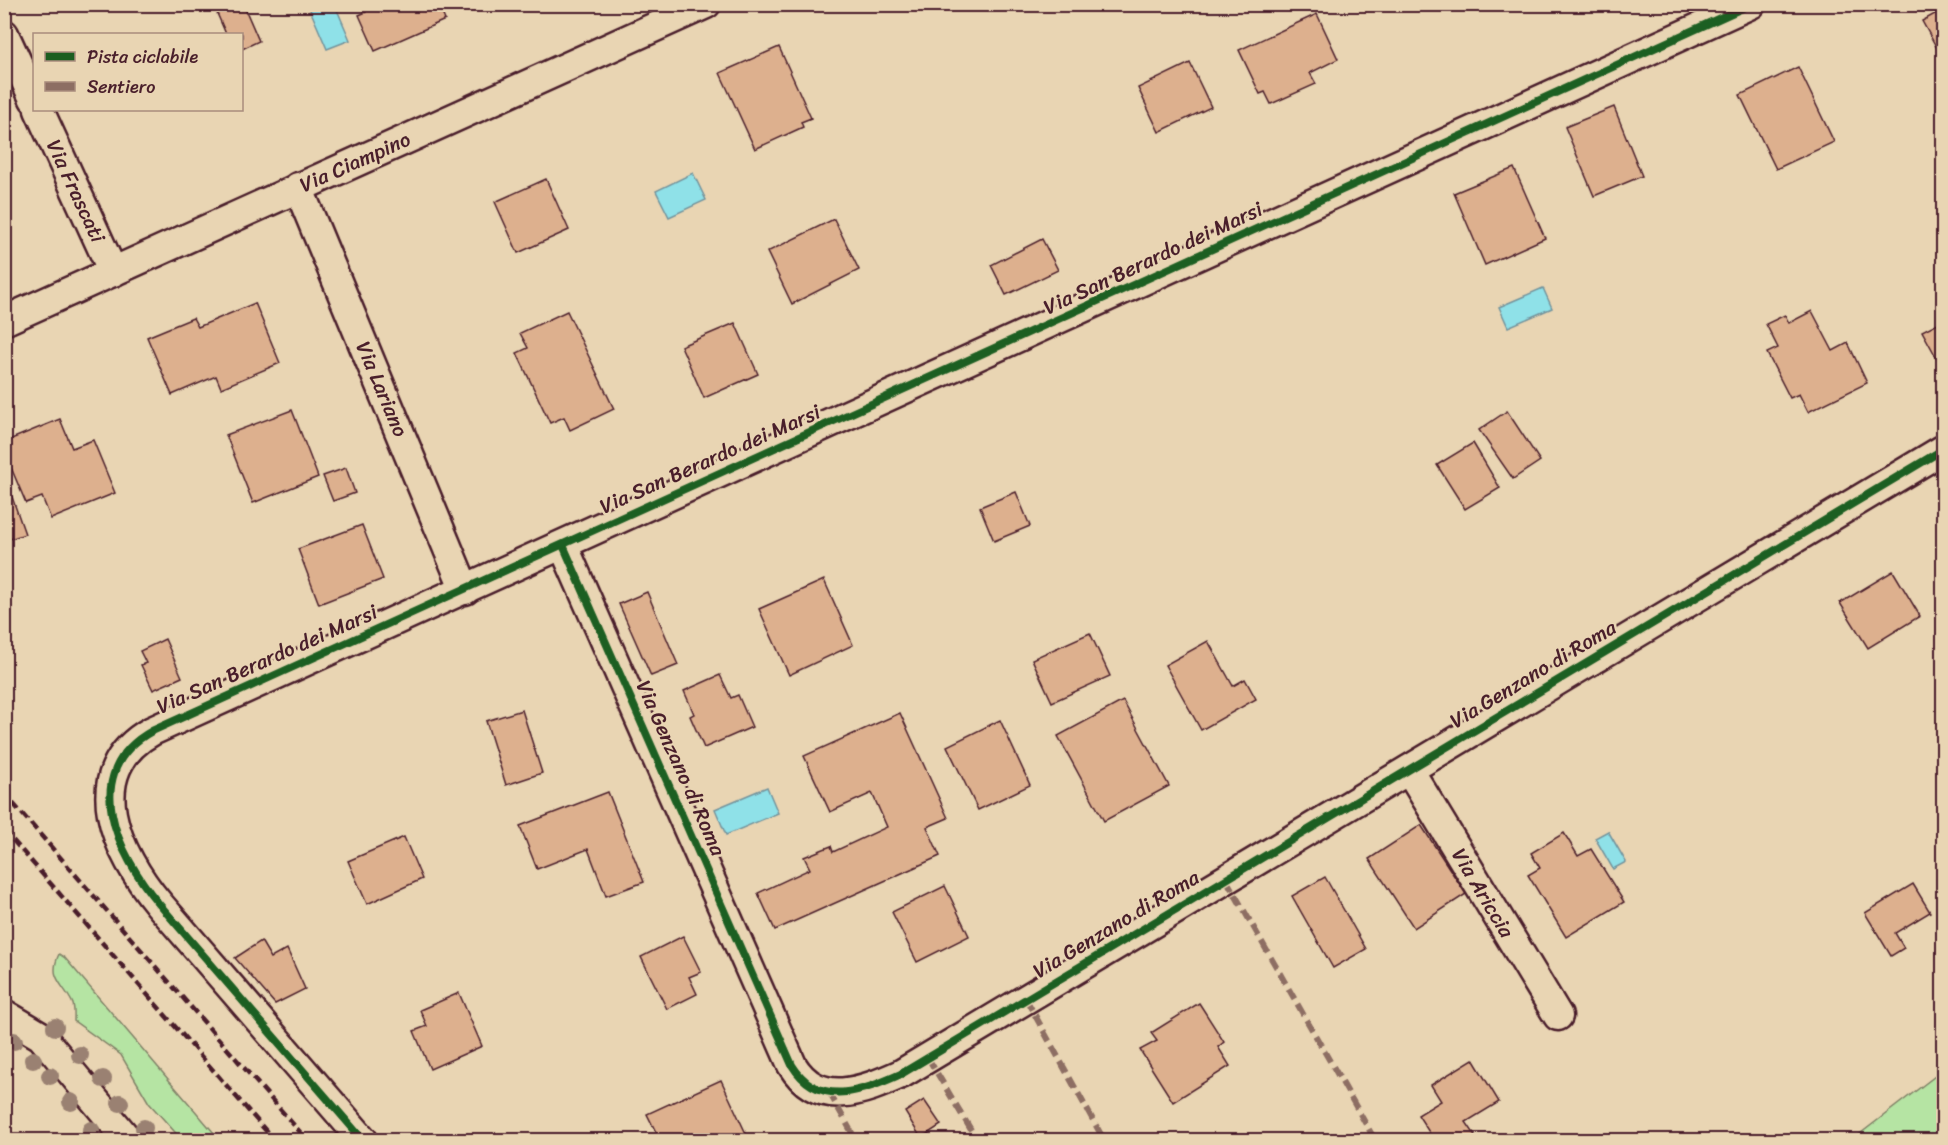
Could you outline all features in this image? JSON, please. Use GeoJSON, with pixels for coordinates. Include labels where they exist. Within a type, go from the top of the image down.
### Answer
{"type":"FeatureCollection","features":[{"type":"Feature","properties":{"kind":"street","name":"Via Ciampino"},"geometry":{"type":"LineString","coordinates":[[6,320],[706,4]]}},
{"type":"Feature","properties":{"kind":"street","name":"Via San Berardo dei Marsi"},"geometry":{"type":"LineString","coordinates":[[363,1140],[138,877],[123,849],[113,821],[110,792],[112,779],[126,750],[152,731],[1752,4]]}},
{"type":"Feature","properties":{"kind":"street"},"geometry":{"type":"LineString","coordinates":[[4,34],[33,97]]}},
{"type":"Feature","properties":{"kind":"street","name":"Via Frascati"},"geometry":{"type":"LineString","coordinates":[[39,111],[113,272]]}},
{"type":"Feature","properties":{"kind":"street","name":"Via Lariano"},"geometry":{"type":"LineString","coordinates":[[298,187],[465,590]]}},
{"type":"Feature","properties":{"kind":"street","name":"Via Genzano di Roma"},"geometry":{"type":"LineString","coordinates":[[563,545],[792,1065],[799,1077],[819,1090],[838,1093],[858,1091],[901,1074],[1944,449]]}},
{"type":"Feature","properties":{"kind":"street","name":"Via Ariccia"},"geometry":{"type":"LineString","coordinates":[[1409,770],[1558,1016]]}},
{"type":"Feature","properties":{"kind":"street"},"geometry":{"type":"LineString","coordinates":[[4,1014],[41,1036],[128,1140]]}},
{"type":"Feature","properties":{"kind":"green space"},"geometry":{"type":"Polygon","coordinates":[[[59,954],[65,958],[220,1140],[182,1140],[149,1103],[121,1055],[74,1021],[73,1004],[56,974],[59,954]]]}},
{"type":"Feature","properties":{"kind":"green space"},"geometry":{"type":"Polygon","coordinates":[[[1943,1070],[1943,1140],[1852,1140],[1943,1070]]]}},
{"type":"Feature","properties":{"kind":"water"},"geometry":{"type":"Polygon","coordinates":[[[308,5],[335,5],[350,40],[327,49],[308,5]]]}},
{"type":"Feature","properties":{"kind":"water"},"geometry":{"type":"Polygon","coordinates":[[[693,173],[706,200],[669,217],[656,191],[693,173]]]}},
{"type":"Feature","properties":{"kind":"water"},"geometry":{"type":"Polygon","coordinates":[[[1543,288],[1552,308],[1508,327],[1499,307],[1543,288]]]}},
{"type":"Feature","properties":{"kind":"water"},"geometry":{"type":"Polygon","coordinates":[[[767,787],[778,813],[726,835],[715,809],[767,787]]]}},
{"type":"Feature","properties":{"kind":"water"},"geometry":{"type":"Polygon","coordinates":[[[1608,831],[1626,862],[1613,869],[1595,838],[1608,831]]]}},
{"type":"Feature","properties":{"kind":"building"},"geometry":{"type":"Polygon","coordinates":[[[213,4],[243,4],[259,41],[243,49],[243,33],[226,33],[213,4]]]}},
{"type":"Feature","properties":{"kind":"building"},"geometry":{"type":"Polygon","coordinates":[[[363,4],[438,4],[445,20],[375,51],[359,15],[366,12],[363,4]]]}},
{"type":"Feature","properties":{"kind":"building"},"geometry":{"type":"Polygon","coordinates":[[[1944,9],[1944,61],[1922,21],[1944,9]]]}},
{"type":"Feature","properties":{"kind":"building"},"geometry":{"type":"Polygon","coordinates":[[[1317,14],[1338,59],[1310,73],[1316,84],[1271,104],[1265,92],[1260,94],[1239,50],[1317,14]]]}},
{"type":"Feature","properties":{"kind":"building"},"geometry":{"type":"Polygon","coordinates":[[[779,47],[811,118],[801,122],[803,127],[755,149],[720,73],[779,47]]]}},
{"type":"Feature","properties":{"kind":"building"},"geometry":{"type":"Polygon","coordinates":[[[1190,63],[1211,107],[1159,132],[1138,88],[1190,63]]]}},
{"type":"Feature","properties":{"kind":"building"},"geometry":{"type":"Polygon","coordinates":[[[1798,67],[1834,142],[1776,169],[1740,95],[1798,67]]]}},
{"type":"Feature","properties":{"kind":"building"},"geometry":{"type":"Polygon","coordinates":[[[1614,107],[1642,176],[1594,196],[1565,127],[1614,107]]]}},
{"type":"Feature","properties":{"kind":"building"},"geometry":{"type":"Polygon","coordinates":[[[1514,168],[1545,238],[1485,265],[1454,193],[1514,168]]]}},
{"type":"Feature","properties":{"kind":"building"},"geometry":{"type":"Polygon","coordinates":[[[546,179],[569,230],[518,253],[495,202],[546,179]]]}},
{"type":"Feature","properties":{"kind":"building"},"geometry":{"type":"Polygon","coordinates":[[[834,219],[859,270],[792,304],[767,252],[834,219]]]}},
{"type":"Feature","properties":{"kind":"building"},"geometry":{"type":"Polygon","coordinates":[[[1042,239],[1058,270],[1006,295],[991,265],[1042,239]]]}},
{"type":"Feature","properties":{"kind":"building"},"geometry":{"type":"Polygon","coordinates":[[[255,303],[280,363],[221,388],[216,376],[172,395],[147,337],[193,318],[198,327],[255,303]]]}},
{"type":"Feature","properties":{"kind":"building"},"geometry":{"type":"Polygon","coordinates":[[[567,311],[614,409],[570,430],[564,417],[550,423],[517,353],[528,348],[520,333],[567,311]]]}},
{"type":"Feature","properties":{"kind":"building"},"geometry":{"type":"Polygon","coordinates":[[[1812,311],[1833,351],[1848,343],[1867,383],[1808,412],[1799,394],[1790,398],[1767,353],[1778,348],[1766,324],[1785,315],[1789,323],[1812,311]]]}},
{"type":"Feature","properties":{"kind":"building"},"geometry":{"type":"Polygon","coordinates":[[[1944,320],[1944,371],[1922,331],[1944,320]]]}},
{"type":"Feature","properties":{"kind":"building"},"geometry":{"type":"Polygon","coordinates":[[[735,323],[758,374],[704,398],[681,346],[735,323]]]}},
{"type":"Feature","properties":{"kind":"building"},"geometry":{"type":"Polygon","coordinates":[[[292,410],[318,477],[253,503],[226,435],[292,410]]]}},
{"type":"Feature","properties":{"kind":"building"},"geometry":{"type":"Polygon","coordinates":[[[1507,411],[1540,461],[1513,479],[1479,430],[1507,411]]]}},
{"type":"Feature","properties":{"kind":"building"},"geometry":{"type":"Polygon","coordinates":[[[60,419],[72,448],[93,440],[115,493],[51,519],[42,497],[26,503],[4,451],[4,442],[60,419]]]}},
{"type":"Feature","properties":{"kind":"building"},"geometry":{"type":"Polygon","coordinates":[[[1473,443],[1500,488],[1465,509],[1437,465],[1473,443]]]}},
{"type":"Feature","properties":{"kind":"building"},"geometry":{"type":"Polygon","coordinates":[[[346,468],[355,493],[333,501],[323,476],[346,468]]]}},
{"type":"Feature","properties":{"kind":"building"},"geometry":{"type":"Polygon","coordinates":[[[1016,492],[1030,526],[994,541],[980,507],[1016,492]]]}},
{"type":"Feature","properties":{"kind":"building"},"geometry":{"type":"Polygon","coordinates":[[[12,497],[25,534],[4,541],[4,500],[12,497]]]}},
{"type":"Feature","properties":{"kind":"building"},"geometry":{"type":"Polygon","coordinates":[[[362,525],[383,579],[319,604],[298,549],[362,525]]]}},
{"type":"Feature","properties":{"kind":"building"},"geometry":{"type":"Polygon","coordinates":[[[1893,571],[1920,616],[1868,648],[1840,603],[1893,571]]]}},
{"type":"Feature","properties":{"kind":"building"},"geometry":{"type":"Polygon","coordinates":[[[824,580],[853,645],[789,675],[759,609],[824,580]]]}},
{"type":"Feature","properties":{"kind":"building"},"geometry":{"type":"Polygon","coordinates":[[[647,592],[678,665],[651,676],[619,604],[647,592]]]}},
{"type":"Feature","properties":{"kind":"building"},"geometry":{"type":"Polygon","coordinates":[[[1090,633],[1110,676],[1052,702],[1032,659],[1090,633]]]}},
{"type":"Feature","properties":{"kind":"building"},"geometry":{"type":"Polygon","coordinates":[[[165,639],[182,677],[153,690],[141,665],[146,663],[140,651],[165,639]]]}},
{"type":"Feature","properties":{"kind":"building"},"geometry":{"type":"Polygon","coordinates":[[[1208,641],[1233,686],[1245,679],[1256,699],[1201,730],[1165,665],[1208,641]]]}},
{"type":"Feature","properties":{"kind":"building"},"geometry":{"type":"Polygon","coordinates":[[[720,675],[731,698],[738,695],[752,727],[704,748],[690,716],[694,714],[684,691],[720,675]]]}},
{"type":"Feature","properties":{"kind":"building"},"geometry":{"type":"Polygon","coordinates":[[[1123,701],[1169,786],[1104,821],[1058,736],[1123,701]]]}},
{"type":"Feature","properties":{"kind":"building"},"geometry":{"type":"Polygon","coordinates":[[[522,710],[542,773],[506,785],[486,721],[522,710]]]}},
{"type":"Feature","properties":{"kind":"building"},"geometry":{"type":"Polygon","coordinates":[[[900,713],[948,818],[927,827],[940,856],[775,930],[758,893],[810,869],[804,857],[831,846],[833,852],[887,827],[872,793],[830,812],[804,756],[900,713]]]}},
{"type":"Feature","properties":{"kind":"building"},"geometry":{"type":"Polygon","coordinates":[[[1000,720],[1030,785],[978,810],[947,746],[1000,720]]]}},
{"type":"Feature","properties":{"kind":"building"},"geometry":{"type":"Polygon","coordinates":[[[608,792],[644,882],[606,896],[588,849],[537,869],[520,826],[608,792]]]}},
{"type":"Feature","properties":{"kind":"building"},"geometry":{"type":"Polygon","coordinates":[[[1421,825],[1466,894],[1414,928],[1369,859],[1421,825]]]}},
{"type":"Feature","properties":{"kind":"building"},"geometry":{"type":"Polygon","coordinates":[[[1564,833],[1578,856],[1591,849],[1624,902],[1566,937],[1528,875],[1540,868],[1531,853],[1564,833]]]}},
{"type":"Feature","properties":{"kind":"building"},"geometry":{"type":"Polygon","coordinates":[[[404,837],[422,879],[367,904],[348,861],[404,837]]]}},
{"type":"Feature","properties":{"kind":"building"},"geometry":{"type":"Polygon","coordinates":[[[1325,877],[1366,949],[1333,968],[1292,896],[1325,877]]]}},
{"type":"Feature","properties":{"kind":"building"},"geometry":{"type":"Polygon","coordinates":[[[1913,884],[1930,912],[1895,933],[1904,948],[1891,956],[1865,913],[1913,884]]]}},
{"type":"Feature","properties":{"kind":"building"},"geometry":{"type":"Polygon","coordinates":[[[945,886],[969,936],[917,962],[892,912],[945,886]]]}},
{"type":"Feature","properties":{"kind":"building"},"geometry":{"type":"Polygon","coordinates":[[[683,936],[701,972],[689,977],[697,994],[667,1009],[641,957],[683,936]]]}},
{"type":"Feature","properties":{"kind":"building"},"geometry":{"type":"Polygon","coordinates":[[[261,941],[271,958],[287,949],[305,989],[275,1004],[235,958],[261,941]]]}},
{"type":"Feature","properties":{"kind":"building"},"geometry":{"type":"Polygon","coordinates":[[[459,993],[482,1046],[430,1069],[414,1031],[427,1026],[420,1010],[459,993]]]}},
{"type":"Feature","properties":{"kind":"building"},"geometry":{"type":"Polygon","coordinates":[[[1199,1003],[1224,1042],[1218,1047],[1230,1066],[1173,1102],[1140,1050],[1157,1041],[1151,1033],[1199,1003]]]}},
{"type":"Feature","properties":{"kind":"building"},"geometry":{"type":"Polygon","coordinates":[[[1473,1059],[1499,1102],[1466,1122],[1475,1135],[1466,1140],[1434,1140],[1418,1115],[1441,1101],[1431,1085],[1473,1059]]]}},
{"type":"Feature","properties":{"kind":"building"},"geometry":{"type":"Polygon","coordinates":[[[721,1080],[749,1140],[660,1140],[647,1114],[721,1080]]]}},
{"type":"Feature","properties":{"kind":"building"},"geometry":{"type":"Polygon","coordinates":[[[924,1100],[941,1125],[921,1138],[905,1112],[924,1100]]]}},
{"type":"Feature","properties":{"kind":"waterway"},"geometry":{"type":"LineString","coordinates":[[1936,1140],[1944,1135]]}},
{"type":"Feature","properties":{"kind":"railway"},"geometry":{"type":"LineString","coordinates":[[4,793],[307,1140]]}},
{"type":"Feature","properties":{"kind":"railway"},"geometry":{"type":"LineString","coordinates":[[4,830],[274,1140]]}},
{"type":"Feature","properties":{"kind":"marked path"},"geometry":{"type":"LineString","coordinates":[[1226,879],[1375,1140]]}},
{"type":"Feature","properties":{"kind":"marked path"},"geometry":{"type":"LineString","coordinates":[[1026,999],[1104,1140]]}},
{"type":"Feature","properties":{"kind":"marked path"},"geometry":{"type":"LineString","coordinates":[[928,1058],[977,1140]]}},
{"type":"Feature","properties":{"kind":"marked path"},"geometry":{"type":"LineString","coordinates":[[829,1092],[856,1140]]}},
{"type":"Feature","properties":{"kind":"cycle path"},"geometry":{"type":"LineString","coordinates":[[363,1140],[159,904],[130,862],[119,838],[112,814],[111,791],[116,768],[129,748],[152,731],[1751,4]]}},
{"type":"Feature","properties":{"kind":"cycle path"},"geometry":{"type":"LineString","coordinates":[[563,545],[792,1065],[803,1079],[815,1087],[828,1092],[842,1092],[872,1086],[901,1074],[1944,449]]}}]}
